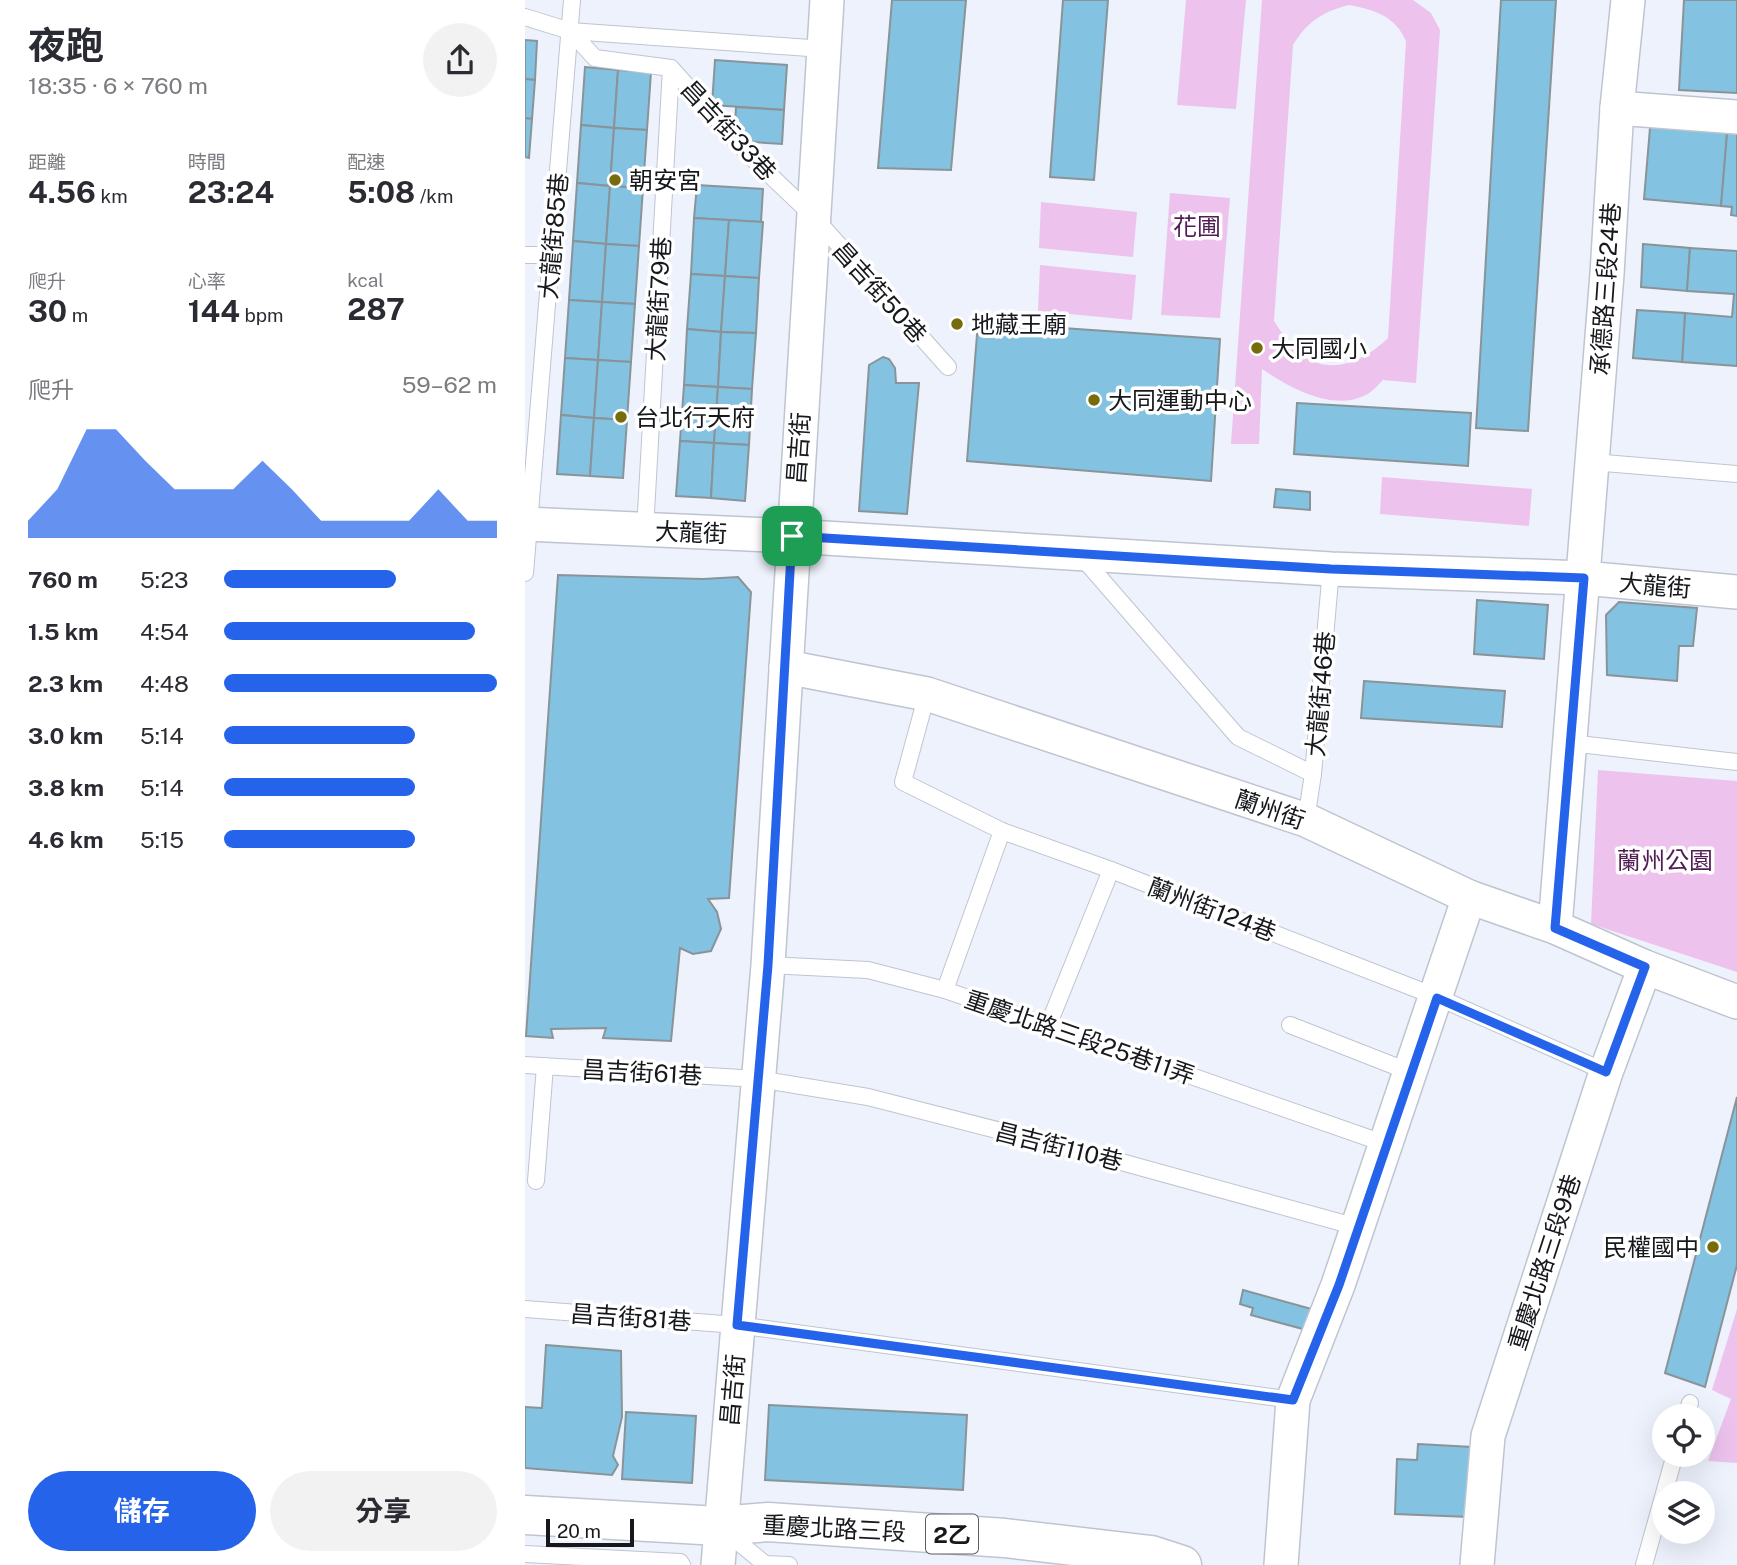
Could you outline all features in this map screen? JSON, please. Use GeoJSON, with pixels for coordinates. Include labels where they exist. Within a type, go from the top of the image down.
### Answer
{"type":"FeatureCollection","features":[{"type":"Feature","properties":{"kind":"main road","name":"重慶北路三段"},"geometry":{"type":"LineString","coordinates":[[525,1515],[719,1526],[768,1522],[1005,1538],[1151,1555],[1182,1565]]}},
{"type":"Feature","properties":{"kind":"street","name":"昌吉街"},"geometry":{"type":"LineString","coordinates":[[717,1565],[768,965],[792,536],[827,0]]}},
{"type":"Feature","properties":{"kind":"street","name":"承德路三段24巷"},"geometry":{"type":"LineString","coordinates":[[1555,928],[1584,578],[1616,107],[1628,0]]}},
{"type":"Feature","properties":{"kind":"street"},"geometry":{"type":"LineString","coordinates":[[1616,107],[1737,117]]}},
{"type":"Feature","properties":{"kind":"street","name":"大龍街"},"geometry":{"type":"LineString","coordinates":[[527,524],[792,536],[1331,569],[1584,578],[1737,592]]}},
{"type":"Feature","properties":{"kind":"street","name":"蘭州街"},"geometry":{"type":"LineString","coordinates":[[786,667],[927,694],[1305,820],[1469,897],[1555,928],[1645,967],[1737,1002]]}},
{"type":"Feature","properties":{"kind":"street"},"geometry":{"type":"LineString","coordinates":[[1281,1565],[1293,1400],[1339,1285],[1469,897]]}},
{"type":"Feature","properties":{"kind":"street","name":"重慶北路三段9巷"},"geometry":{"type":"LineString","coordinates":[[1477,1565],[1488,1436],[1606,1072],[1645,967]]}},
{"type":"Feature","properties":{"kind":"lane","name":"大龍街85巷"},"geometry":{"type":"LineString","coordinates":[[525,573],[572,0]]}},
{"type":"Feature","properties":{"kind":"lane"},"geometry":{"type":"LineString","coordinates":[[525,17],[570,30],[824,49]]}},
{"type":"Feature","properties":{"kind":"lane","name":"昌吉街33巷"},"geometry":{"type":"LineString","coordinates":[[570,30],[595,58],[671,68],[750,156],[813,216]]}},
{"type":"Feature","properties":{"kind":"lane","name":"大龍街79巷"},"geometry":{"type":"LineString","coordinates":[[645,530],[671,68]]}},
{"type":"Feature","properties":{"kind":"lane","name":"昌吉街50巷"},"geometry":{"type":"LineString","coordinates":[[813,216],[948,367]]}},
{"type":"Feature","properties":{"kind":"lane"},"geometry":{"type":"LineString","coordinates":[[525,255],[551,255]]}},
{"type":"Feature","properties":{"kind":"lane"},"geometry":{"type":"LineString","coordinates":[[1592,462],[1737,474]]}},
{"type":"Feature","properties":{"kind":"lane"},"geometry":{"type":"LineString","coordinates":[[1078,553],[1238,737],[1313,774]]}},
{"type":"Feature","properties":{"kind":"lane","name":"大龍街46巷"},"geometry":{"type":"LineString","coordinates":[[1305,820],[1313,774],[1331,569]]}},
{"type":"Feature","properties":{"kind":"lane","name":"蘭州街124巷"},"geometry":{"type":"LineString","coordinates":[[927,694],[903,782],[1002,831],[1111,870],[1437,998],[1606,1072]]}},
{"type":"Feature","properties":{"kind":"lane"},"geometry":{"type":"LineString","coordinates":[[1570,743],[1737,762]]}},
{"type":"Feature","properties":{"kind":"lane"},"geometry":{"type":"LineString","coordinates":[[945,990],[1002,831]]}},
{"type":"Feature","properties":{"kind":"lane"},"geometry":{"type":"LineString","coordinates":[[1048,1026],[1111,870]]}},
{"type":"Feature","properties":{"kind":"lane","name":"重慶北路三段25巷11弄"},"geometry":{"type":"LineString","coordinates":[[768,965],[868,970],[945,990],[1386,1144]]}},
{"type":"Feature","properties":{"kind":"lane"},"geometry":{"type":"LineString","coordinates":[[1290,1025],[1411,1072]]}},
{"type":"Feature","properties":{"kind":"lane","name":"昌吉街61巷"},"geometry":{"type":"LineString","coordinates":[[525,1065],[758,1079]]}},
{"type":"Feature","properties":{"kind":"lane"},"geometry":{"type":"LineString","coordinates":[[536,1181],[545,1066]]}},
{"type":"Feature","properties":{"kind":"lane","name":"昌吉街110巷"},"geometry":{"type":"LineString","coordinates":[[758,1079],[880,1101],[1357,1227]]}},
{"type":"Feature","properties":{"kind":"lane","name":"昌吉街81巷"},"geometry":{"type":"LineString","coordinates":[[525,1309],[737,1325],[1293,1400]]}},
{"type":"Feature","properties":{"kind":"lane"},"geometry":{"type":"LineString","coordinates":[[1644,1565],[1671,1467]]}},
{"type":"Feature","properties":{"kind":"lane"},"geometry":{"type":"LineString","coordinates":[[719,1526],[765,1564],[789,1565]]}},
{"type":"Feature","properties":{"kind":"lane"},"geometry":{"type":"LineString","coordinates":[[525,1553],[680,1562],[683,1565]]}},
{"type":"Feature","properties":{"kind":"green space"},"geometry":{"type":"Polygon","coordinates":[[[1186,0],[1246,0],[1236,109],[1177,105],[1186,0]]]}},
{"type":"Feature","properties":{"kind":"green space"},"geometry":{"type":"Polygon","coordinates":[[[1262,0],[1413,0],[1431,13],[1440,30],[1416,383],[1383,380],[1366,395],[1340,401],[1312,396],[1262,369],[1259,444],[1231,444],[1262,0]],[[1349,5],[1323,14],[1304,30],[1293,45],[1274,321],[1297,352],[1309,360],[1333,365],[1356,360],[1388,338],[1406,41],[1390,20],[1376,12],[1349,5]]]}},
{"type":"Feature","properties":{"kind":"green space","name":"花圃"},"geometry":{"type":"Polygon","coordinates":[[[1170,193],[1230,198],[1220,318],[1161,315],[1170,193]]]}},
{"type":"Feature","properties":{"kind":"green space"},"geometry":{"type":"Polygon","coordinates":[[[1041,202],[1137,212],[1133,257],[1039,248],[1041,202]]]}},
{"type":"Feature","properties":{"kind":"green space"},"geometry":{"type":"Polygon","coordinates":[[[1040,265],[1136,275],[1132,320],[1038,311],[1040,265]]]}},
{"type":"Feature","properties":{"kind":"green space"},"geometry":{"type":"Polygon","coordinates":[[[1382,477],[1532,489],[1529,526],[1380,514],[1382,477]]]}},
{"type":"Feature","properties":{"kind":"green space","name":"蘭州公園"},"geometry":{"type":"Polygon","coordinates":[[[1598,770],[1737,781],[1737,972],[1591,924],[1598,770]]]}},
{"type":"Feature","properties":{"kind":"green space"},"geometry":{"type":"Polygon","coordinates":[[[1737,1309],[1737,1463],[1715,1461],[1715,1442],[1731,1399],[1712,1390],[1737,1309]]]}},
{"type":"Feature","properties":{"kind":"building"},"geometry":{"type":"Polygon","coordinates":[[[892,0],[966,0],[951,170],[878,168],[892,0]]]}},
{"type":"Feature","properties":{"kind":"building"},"geometry":{"type":"Polygon","coordinates":[[[1063,0],[1108,0],[1094,180],[1050,177],[1063,0]]]}},
{"type":"Feature","properties":{"kind":"building"},"geometry":{"type":"Polygon","coordinates":[[[1501,0],[1556,0],[1528,431],[1476,428],[1501,0]]]}},
{"type":"Feature","properties":{"kind":"building"},"geometry":{"type":"Polygon","coordinates":[[[1684,0],[1737,0],[1737,93],[1679,90],[1684,0]]]}},
{"type":"Feature","properties":{"kind":"building"},"geometry":{"type":"Polygon","coordinates":[[[525,40],[537,41],[535,80],[525,79],[525,40]]]}},
{"type":"Feature","properties":{"kind":"building"},"geometry":{"type":"Polygon","coordinates":[[[715,60],[787,65],[784,110],[712,105],[715,60]]]}},
{"type":"Feature","properties":{"kind":"building"},"geometry":{"type":"Polygon","coordinates":[[[585,67],[618,70],[614,128],[581,125],[585,67]]]}},
{"type":"Feature","properties":{"kind":"building"},"geometry":{"type":"Polygon","coordinates":[[[618,70],[651,72],[647,130],[614,128],[618,70]]]}},
{"type":"Feature","properties":{"kind":"building"},"geometry":{"type":"Polygon","coordinates":[[[525,79],[535,80],[532,119],[525,118],[525,79]]]}},
{"type":"Feature","properties":{"kind":"building"},"geometry":{"type":"Polygon","coordinates":[[[736,107],[784,110],[782,144],[752,142],[735,126],[736,107]]]}},
{"type":"Feature","properties":{"kind":"building"},"geometry":{"type":"Polygon","coordinates":[[[1651,116],[1728,122],[1721,206],[1644,199],[1651,116]]]}},
{"type":"Feature","properties":{"kind":"building"},"geometry":{"type":"Polygon","coordinates":[[[525,118],[532,119],[529,158],[525,157],[525,118]]]}},
{"type":"Feature","properties":{"kind":"building"},"geometry":{"type":"Polygon","coordinates":[[[1728,122],[1737,123],[1737,216],[1731,215],[1732,207],[1721,206],[1728,122]]]}},
{"type":"Feature","properties":{"kind":"building"},"geometry":{"type":"Polygon","coordinates":[[[581,125],[614,128],[610,186],[577,183],[581,125]]]}},
{"type":"Feature","properties":{"kind":"building"},"geometry":{"type":"Polygon","coordinates":[[[614,128],[647,130],[643,188],[610,186],[614,128]]]}},
{"type":"Feature","properties":{"kind":"building"},"geometry":{"type":"Polygon","coordinates":[[[577,183],[610,186],[606,244],[573,241],[577,183]]]}},
{"type":"Feature","properties":{"kind":"building"},"geometry":{"type":"Polygon","coordinates":[[[697,185],[763,189],[761,222],[694,218],[697,185]]]}},
{"type":"Feature","properties":{"kind":"building"},"geometry":{"type":"Polygon","coordinates":[[[610,186],[643,188],[639,246],[606,244],[610,186]]]}},
{"type":"Feature","properties":{"kind":"building"},"geometry":{"type":"Polygon","coordinates":[[[694,218],[729,220],[725,276],[691,274],[694,218]]]}},
{"type":"Feature","properties":{"kind":"building"},"geometry":{"type":"Polygon","coordinates":[[[729,220],[763,222],[759,278],[725,276],[729,220]]]}},
{"type":"Feature","properties":{"kind":"building"},"geometry":{"type":"Polygon","coordinates":[[[573,241],[606,244],[602,302],[569,300],[573,241]]]}},
{"type":"Feature","properties":{"kind":"building"},"geometry":{"type":"Polygon","coordinates":[[[606,244],[639,246],[635,304],[602,302],[606,244]]]}},
{"type":"Feature","properties":{"kind":"building"},"geometry":{"type":"Polygon","coordinates":[[[1643,244],[1690,248],[1687,291],[1641,287],[1643,244]]]}},
{"type":"Feature","properties":{"kind":"building"},"geometry":{"type":"Polygon","coordinates":[[[1690,248],[1737,251],[1737,366],[1682,362],[1685,313],[1732,317],[1734,294],[1687,291],[1690,248]]]}},
{"type":"Feature","properties":{"kind":"building"},"geometry":{"type":"Polygon","coordinates":[[[691,274],[725,276],[721,332],[687,329],[691,274]]]}},
{"type":"Feature","properties":{"kind":"building"},"geometry":{"type":"Polygon","coordinates":[[[725,276],[759,278],[756,333],[721,332],[725,276]]]}},
{"type":"Feature","properties":{"kind":"building"},"geometry":{"type":"Polygon","coordinates":[[[569,300],[602,302],[598,360],[565,358],[569,300]]]}},
{"type":"Feature","properties":{"kind":"building"},"geometry":{"type":"Polygon","coordinates":[[[602,302],[635,304],[631,362],[598,360],[602,302]]]}},
{"type":"Feature","properties":{"kind":"building"},"geometry":{"type":"Polygon","coordinates":[[[1637,310],[1685,313],[1682,362],[1633,358],[1637,310]]]}},
{"type":"Feature","properties":{"kind":"building","name":"大同運動中心"},"geometry":{"type":"Polygon","coordinates":[[[978,322],[1220,339],[1211,481],[967,461],[978,322]]]}},
{"type":"Feature","properties":{"kind":"building"},"geometry":{"type":"Polygon","coordinates":[[[687,329],[721,332],[718,387],[684,385],[687,329]]]}},
{"type":"Feature","properties":{"kind":"building"},"geometry":{"type":"Polygon","coordinates":[[[721,332],[756,333],[752,389],[718,387],[721,332]]]}},
{"type":"Feature","properties":{"kind":"building"},"geometry":{"type":"Polygon","coordinates":[[[883,357],[889,359],[895,368],[896,383],[919,383],[907,514],[859,511],[869,365],[883,357]]]}},
{"type":"Feature","properties":{"kind":"building"},"geometry":{"type":"Polygon","coordinates":[[[565,358],[598,360],[594,418],[561,415],[565,358]]]}},
{"type":"Feature","properties":{"kind":"building"},"geometry":{"type":"Polygon","coordinates":[[[598,360],[631,362],[627,420],[594,418],[598,360]]]}},
{"type":"Feature","properties":{"kind":"building"},"geometry":{"type":"Polygon","coordinates":[[[684,385],[718,387],[714,443],[680,441],[684,385]]]}},
{"type":"Feature","properties":{"kind":"building"},"geometry":{"type":"Polygon","coordinates":[[[718,387],[752,389],[749,445],[714,443],[718,387]]]}},
{"type":"Feature","properties":{"kind":"building"},"geometry":{"type":"Polygon","coordinates":[[[1297,403],[1471,413],[1468,466],[1294,454],[1297,403]]]}},
{"type":"Feature","properties":{"kind":"building"},"geometry":{"type":"Polygon","coordinates":[[[561,415],[594,418],[590,476],[557,474],[561,415]]]}},
{"type":"Feature","properties":{"kind":"building"},"geometry":{"type":"Polygon","coordinates":[[[594,418],[627,420],[623,478],[590,476],[594,418]]]}},
{"type":"Feature","properties":{"kind":"building"},"geometry":{"type":"Polygon","coordinates":[[[680,441],[714,443],[711,498],[676,496],[680,441]]]}},
{"type":"Feature","properties":{"kind":"building"},"geometry":{"type":"Polygon","coordinates":[[[714,443],[749,445],[745,501],[711,498],[714,443]]]}},
{"type":"Feature","properties":{"kind":"building"},"geometry":{"type":"Polygon","coordinates":[[[1276,489],[1310,492],[1310,510],[1274,507],[1276,489]]]}},
{"type":"Feature","properties":{"kind":"building"},"geometry":{"type":"Polygon","coordinates":[[[558,575],[703,579],[738,577],[751,592],[729,898],[708,899],[717,912],[721,929],[711,951],[693,954],[680,948],[671,1041],[603,1038],[606,1028],[551,1029],[553,1038],[526,1036],[558,575]]]}},
{"type":"Feature","properties":{"kind":"building"},"geometry":{"type":"Polygon","coordinates":[[[1477,600],[1548,605],[1544,659],[1474,654],[1477,600]]]}},
{"type":"Feature","properties":{"kind":"building"},"geometry":{"type":"Polygon","coordinates":[[[1619,602],[1697,608],[1693,646],[1679,646],[1677,681],[1607,675],[1606,615],[1619,602]]]}},
{"type":"Feature","properties":{"kind":"building"},"geometry":{"type":"Polygon","coordinates":[[[1364,681],[1505,691],[1502,727],[1361,718],[1364,681]]]}},
{"type":"Feature","properties":{"kind":"building"},"geometry":{"type":"Polygon","coordinates":[[[1737,1097],[1737,1265],[1705,1387],[1665,1373],[1737,1097]]]}},
{"type":"Feature","properties":{"kind":"building"},"geometry":{"type":"Polygon","coordinates":[[[1243,1290],[1315,1310],[1310,1331],[1251,1315],[1253,1308],[1240,1304],[1243,1290]]]}},
{"type":"Feature","properties":{"kind":"building"},"geometry":{"type":"Polygon","coordinates":[[[546,1345],[621,1351],[622,1417],[613,1456],[618,1465],[612,1475],[525,1468],[525,1407],[542,1408],[546,1345]]]}},
{"type":"Feature","properties":{"kind":"building"},"geometry":{"type":"Polygon","coordinates":[[[769,1405],[967,1415],[963,1490],[765,1480],[769,1405]]]}},
{"type":"Feature","properties":{"kind":"building"},"geometry":{"type":"Polygon","coordinates":[[[626,1412],[696,1416],[692,1483],[622,1479],[626,1412]]]}},
{"type":"Feature","properties":{"kind":"building"},"geometry":{"type":"Polygon","coordinates":[[[1418,1444],[1472,1447],[1469,1517],[1395,1514],[1397,1459],[1417,1460],[1418,1444]]]}},
{"type":"Feature","properties":{"kind":"place","name":"朝安宮"},"geometry":{"type":"Point","coordinates":[615,180]}},
{"type":"Feature","properties":{"kind":"place","name":"地藏王廟"},"geometry":{"type":"Point","coordinates":[957,324]}},
{"type":"Feature","properties":{"kind":"place","name":"大同國小"},"geometry":{"type":"Point","coordinates":[1257,348]}},
{"type":"Feature","properties":{"kind":"place","name":"大同運動中心"},"geometry":{"type":"Point","coordinates":[1094,400]}},
{"type":"Feature","properties":{"kind":"place","name":"台北行天府"},"geometry":{"type":"Point","coordinates":[621,417]}},
{"type":"Feature","properties":{"kind":"place","name":"民權國中"},"geometry":{"type":"Point","coordinates":[1713,1247]}},
{"type":"Feature","properties":{"kind":"route"},"geometry":{"type":"LineString","coordinates":[[792,536],[1331,569],[1584,578],[1555,928],[1645,967],[1606,1072],[1437,998],[1339,1285],[1293,1400],[737,1325],[768,965],[792,536]]}}]}
